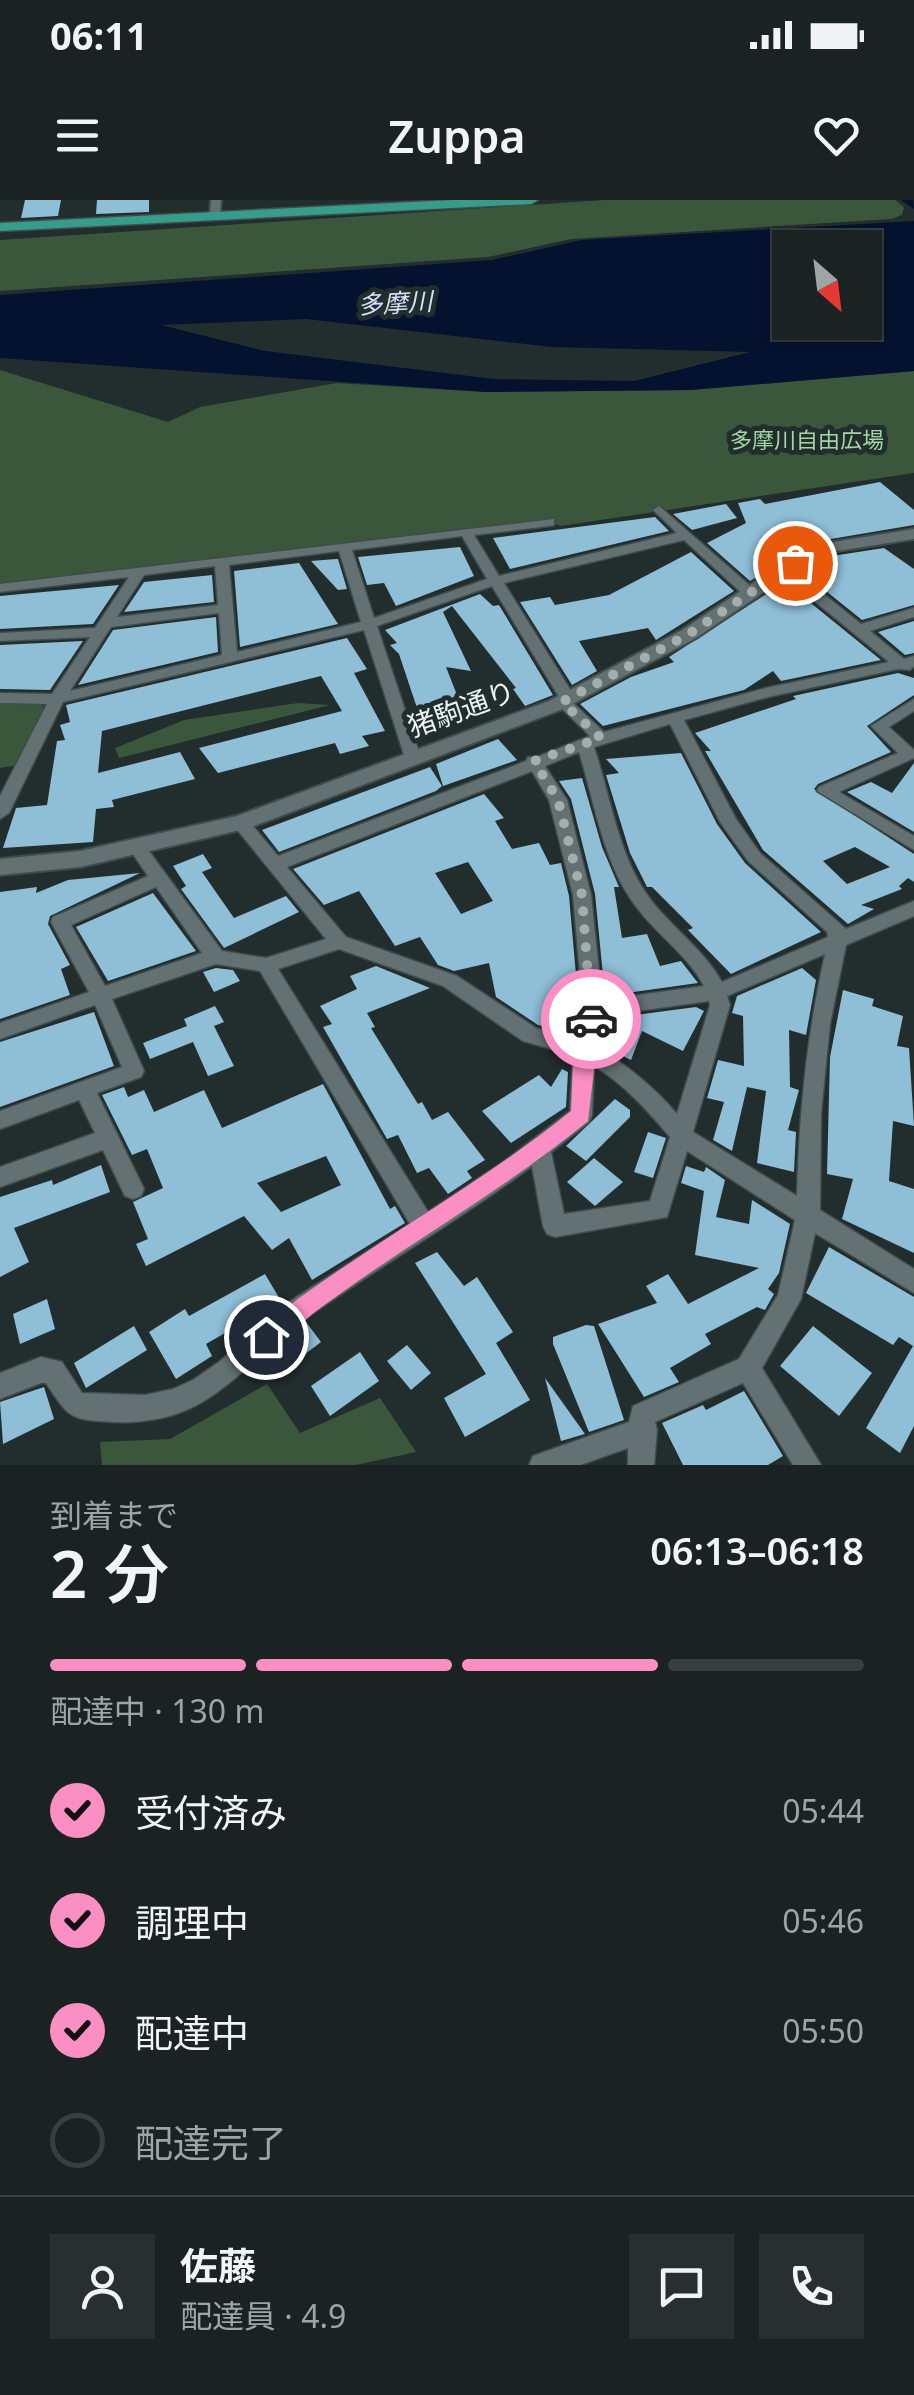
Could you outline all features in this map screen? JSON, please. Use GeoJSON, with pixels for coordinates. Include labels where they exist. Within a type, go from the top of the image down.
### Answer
{"type":"FeatureCollection","features":[{"type":"Feature","properties":{"kind":"main road"},"geometry":{"type":"LineString","coordinates":[[0,227],[216,208],[531,200]]}},
{"type":"Feature","properties":{"kind":"street"},"geometry":{"type":"LineString","coordinates":[[659,510],[751,594]]}},
{"type":"Feature","properties":{"kind":"street"},"geometry":{"type":"LineString","coordinates":[[0,588],[345,550],[549,522]]}},
{"type":"Feature","properties":{"kind":"street"},"geometry":{"type":"LineString","coordinates":[[466,534],[593,741],[635,892],[688,948],[718,992],[720,1005],[658,1210],[554,1226],[540,1150]]}},
{"type":"Feature","properties":{"kind":"street","name":"猪駒通り"},"geometry":{"type":"LineString","coordinates":[[0,867],[137,847],[240,823],[565,700],[689,634],[785,570],[827,548],[914,534]]}},
{"type":"Feature","properties":{"kind":"street"},"geometry":{"type":"LineString","coordinates":[[0,698],[57,699],[230,658],[367,625],[494,581],[687,535]]}},
{"type":"Feature","properties":{"kind":"street"},"geometry":{"type":"LineString","coordinates":[[345,550],[413,758]]}},
{"type":"Feature","properties":{"kind":"street"},"geometry":{"type":"LineString","coordinates":[[222,564],[230,658]]}},
{"type":"Feature","properties":{"kind":"street"},"geometry":{"type":"LineString","coordinates":[[785,570],[909,666]]}},
{"type":"Feature","properties":{"kind":"street"},"geometry":{"type":"LineString","coordinates":[[0,814],[57,699],[138,573]]}},
{"type":"Feature","properties":{"kind":"street"},"geometry":{"type":"LineString","coordinates":[[0,638],[103,628],[225,608]]}},
{"type":"Feature","properties":{"kind":"street"},"geometry":{"type":"LineString","coordinates":[[862,629],[914,612]]}},
{"type":"Feature","properties":{"kind":"street"},"geometry":{"type":"LineString","coordinates":[[273,865],[593,741],[766,693],[909,666]]}},
{"type":"Feature","properties":{"kind":"street"},"geometry":{"type":"LineString","coordinates":[[914,704],[879,726],[909,754],[825,792],[914,844]]}},
{"type":"Feature","properties":{"kind":"street"},"geometry":{"type":"LineString","coordinates":[[642,1465],[642,1415],[748,1368],[789,1299],[808,1214],[810,1112],[820,1024],[838,939],[836,929],[754,858],[729,822],[676,720]]}},
{"type":"Feature","properties":{"kind":"street"},"geometry":{"type":"LineString","coordinates":[[0,1386],[41,1370],[53,1372],[75,1405],[120,1412],[171,1402],[220,1380],[283,1320],[540,1150],[581,1115],[584,1050],[593,1009],[582,895],[558,800],[534,761]]}},
{"type":"Feature","properties":{"kind":"street"},"geometry":{"type":"LineString","coordinates":[[0,774],[19,776]]}},
{"type":"Feature","properties":{"kind":"street"},"geometry":{"type":"LineString","coordinates":[[240,823],[338,942],[450,981],[530,1034],[584,1050],[629,1080],[683,1137],[914,1282]]}},
{"type":"Feature","properties":{"kind":"street"},"geometry":{"type":"LineString","coordinates":[[137,847],[157,880],[216,957]]}},
{"type":"Feature","properties":{"kind":"street"},"geometry":{"type":"LineString","coordinates":[[0,1120],[134,1072],[102,998],[60,922],[157,880]]}},
{"type":"Feature","properties":{"kind":"street"},"geometry":{"type":"LineString","coordinates":[[593,1009],[718,992],[914,908]]}},
{"type":"Feature","properties":{"kind":"street"},"geometry":{"type":"LineString","coordinates":[[0,1032],[216,957],[266,965],[338,942]]}},
{"type":"Feature","properties":{"kind":"street"},"geometry":{"type":"LineString","coordinates":[[266,965],[330,1065],[425,1228]]}},
{"type":"Feature","properties":{"kind":"street"},"geometry":{"type":"LineString","coordinates":[[85,1090],[133,1189]]}},
{"type":"Feature","properties":{"kind":"street"},"geometry":{"type":"LineString","coordinates":[[0,1177],[108,1138]]}},
{"type":"Feature","properties":{"kind":"street"},"geometry":{"type":"LineString","coordinates":[[748,1368],[808,1465]]}},
{"type":"Feature","properties":{"kind":"street"},"geometry":{"type":"LineString","coordinates":[[542,1465],[644,1430]]}},
{"type":"Feature","properties":{"kind":"green space"},"geometry":{"type":"Polygon","coordinates":[[[605,200],[895,200],[904,207],[902,215],[891,219],[571,239],[488,257],[0,291],[0,240],[605,200]]]}},
{"type":"Feature","properties":{"kind":"green space","name":"多摩川自由広場"},"geometry":{"type":"Polygon","coordinates":[[[0,370],[168,422],[200,407],[337,383],[486,392],[690,390],[914,371],[914,473],[561,526],[547,521],[0,585],[0,370]]]}},
{"type":"Feature","properties":{"kind":"green space"},"geometry":{"type":"Polygon","coordinates":[[[0,703],[42,705],[46,710],[18,765],[0,768],[0,703]]]}},
{"type":"Feature","properties":{"kind":"green space"},"geometry":{"type":"Polygon","coordinates":[[[298,703],[330,705],[119,758],[115,748],[184,720],[298,703]]]}},
{"type":"Feature","properties":{"kind":"green space"},"geometry":{"type":"Polygon","coordinates":[[[267,1384],[300,1433],[380,1398],[416,1452],[356,1465],[102,1465],[100,1442],[170,1439],[267,1384]]]}},
{"type":"Feature","properties":{"kind":"water","name":"多摩川"},"geometry":{"type":"Polygon","coordinates":[[[914,221],[914,371],[690,390],[486,392],[0,358],[0,295],[492,260],[582,240],[914,221]],[[306,319],[161,325],[265,351],[494,379],[634,381],[750,352],[553,347],[306,319]]]}},
{"type":"Feature","properties":{"kind":"building"},"geometry":{"type":"Polygon","coordinates":[[[25,200],[61,200],[58,216],[21,218],[25,200]]]}},
{"type":"Feature","properties":{"kind":"building"},"geometry":{"type":"Polygon","coordinates":[[[97,200],[149,200],[149,212],[96,214],[97,200]]]}},
{"type":"Feature","properties":{"kind":"building"},"geometry":{"type":"Polygon","coordinates":[[[880,482],[914,510],[914,525],[819,541],[750,581],[707,543],[746,523],[738,503],[760,499],[765,504],[880,482]]]}},
{"type":"Feature","properties":{"kind":"building"},"geometry":{"type":"Polygon","coordinates":[[[726,504],[737,518],[692,530],[673,514],[726,504]]]}},
{"type":"Feature","properties":{"kind":"building"},"geometry":{"type":"Polygon","coordinates":[[[655,517],[669,531],[510,569],[493,538],[655,517]]]}},
{"type":"Feature","properties":{"kind":"building"},"geometry":{"type":"Polygon","coordinates":[[[460,547],[474,576],[396,606],[384,583],[367,585],[358,557],[460,547]]]}},
{"type":"Feature","properties":{"kind":"building"},"geometry":{"type":"Polygon","coordinates":[[[884,548],[914,569],[914,605],[862,620],[801,571],[832,556],[884,548]]]}},
{"type":"Feature","properties":{"kind":"building"},"geometry":{"type":"Polygon","coordinates":[[[691,552],[734,591],[656,640],[648,628],[579,641],[597,671],[572,685],[520,602],[550,597],[555,605],[609,595],[691,552]]]}},
{"type":"Feature","properties":{"kind":"building"},"geometry":{"type":"Polygon","coordinates":[[[338,559],[347,589],[338,590],[311,561],[338,559]]]}},
{"type":"Feature","properties":{"kind":"building"},"geometry":{"type":"Polygon","coordinates":[[[299,563],[338,624],[240,647],[234,571],[299,563]]]}},
{"type":"Feature","properties":{"kind":"building"},"geometry":{"type":"Polygon","coordinates":[[[212,575],[214,602],[124,612],[144,582],[212,575]]]}},
{"type":"Feature","properties":{"kind":"building"},"geometry":{"type":"Polygon","coordinates":[[[785,582],[881,660],[781,681],[773,671],[744,690],[603,726],[580,704],[631,677],[674,662],[669,657],[785,582]]]}},
{"type":"Feature","properties":{"kind":"building"},"geometry":{"type":"Polygon","coordinates":[[[119,585],[93,624],[0,629],[0,596],[119,585]]]}},
{"type":"Feature","properties":{"kind":"building"},"geometry":{"type":"Polygon","coordinates":[[[480,594],[493,606],[499,605],[553,695],[525,706],[513,689],[516,688],[452,606],[443,612],[471,671],[446,667],[466,718],[423,726],[399,654],[390,645],[397,643],[385,630],[480,594]]]}},
{"type":"Feature","properties":{"kind":"building"},"geometry":{"type":"Polygon","coordinates":[[[216,617],[218,652],[78,685],[113,630],[216,617]]]}},
{"type":"Feature","properties":{"kind":"building"},"geometry":{"type":"Polygon","coordinates":[[[914,621],[914,653],[905,655],[878,632],[914,621]]]}},
{"type":"Feature","properties":{"kind":"building"},"geometry":{"type":"Polygon","coordinates":[[[347,638],[367,669],[354,673],[385,731],[362,736],[369,746],[340,754],[335,743],[218,773],[199,748],[342,711],[321,676],[102,731],[98,773],[180,752],[195,779],[112,800],[114,807],[96,809],[93,842],[3,848],[16,808],[47,805],[57,741],[65,740],[60,725],[70,722],[66,705],[347,638]]]}},
{"type":"Feature","properties":{"kind":"building"},"geometry":{"type":"Polygon","coordinates":[[[83,641],[50,690],[0,689],[0,645],[83,641]]]}},
{"type":"Feature","properties":{"kind":"building"},"geometry":{"type":"Polygon","coordinates":[[[898,673],[914,678],[914,695],[867,726],[891,752],[814,789],[914,854],[914,882],[908,878],[899,886],[902,889],[861,905],[874,909],[848,924],[763,850],[705,751],[711,751],[695,733],[796,699],[793,696],[898,673]],[[855,847],[823,861],[847,884],[890,867],[855,847]]]}},
{"type":"Feature","properties":{"kind":"building"},"geometry":{"type":"Polygon","coordinates":[[[498,739],[517,760],[443,786],[436,764],[498,739]]]}},
{"type":"Feature","properties":{"kind":"building"},"geometry":{"type":"Polygon","coordinates":[[[681,753],[717,824],[745,863],[821,932],[731,974],[688,930],[693,928],[652,887],[647,887],[630,853],[606,775],[619,773],[606,759],[681,753]]]}},
{"type":"Feature","properties":{"kind":"building"},"geometry":{"type":"Polygon","coordinates":[[[914,763],[914,832],[847,792],[871,782],[892,793],[914,763]]]}},
{"type":"Feature","properties":{"kind":"building"},"geometry":{"type":"Polygon","coordinates":[[[430,767],[442,786],[436,791],[279,852],[262,830],[430,767]]]}},
{"type":"Feature","properties":{"kind":"building"},"geometry":{"type":"Polygon","coordinates":[[[582,778],[602,847],[619,887],[614,887],[622,938],[647,934],[660,966],[681,961],[698,983],[605,996],[595,894],[571,799],[559,781],[582,778]]]}},
{"type":"Feature","properties":{"kind":"building"},"geometry":{"type":"Polygon","coordinates":[[[484,794],[504,818],[495,821],[512,849],[539,843],[550,865],[561,863],[569,896],[579,1009],[573,1034],[538,1025],[496,997],[489,963],[454,971],[438,965],[420,937],[395,946],[359,891],[324,905],[293,869],[484,794]],[[468,862],[435,873],[461,914],[493,901],[468,862]]]}},
{"type":"Feature","properties":{"kind":"building"},"geometry":{"type":"Polygon","coordinates":[[[203,854],[212,868],[202,872],[234,918],[286,896],[299,912],[224,948],[181,889],[186,886],[173,866],[203,854]]]}},
{"type":"Feature","properties":{"kind":"building"},"geometry":{"type":"Polygon","coordinates":[[[140,873],[50,916],[48,924],[70,965],[61,969],[70,995],[0,1019],[0,892],[37,887],[36,893],[68,880],[140,873]]]}},
{"type":"Feature","properties":{"kind":"building"},"geometry":{"type":"Polygon","coordinates":[[[153,893],[196,951],[108,981],[76,927],[153,893]]]}},
{"type":"Feature","properties":{"kind":"building"},"geometry":{"type":"Polygon","coordinates":[[[376,966],[430,988],[367,1013],[375,1027],[371,1028],[418,1104],[422,1102],[432,1120],[448,1112],[485,1160],[467,1171],[472,1178],[448,1194],[429,1168],[417,1173],[398,1135],[387,1139],[323,1027],[332,1024],[320,1006],[357,989],[350,976],[376,966]]]}},
{"type":"Feature","properties":{"kind":"building"},"geometry":{"type":"Polygon","coordinates":[[[216,968],[233,970],[240,981],[214,992],[203,972],[216,968]]]}},
{"type":"Feature","properties":{"kind":"building"},"geometry":{"type":"Polygon","coordinates":[[[802,968],[816,980],[806,1035],[789,1030],[790,1087],[799,1090],[788,1130],[796,1132],[794,1172],[757,1163],[766,1091],[747,1087],[732,1151],[713,1140],[724,1102],[707,1098],[718,1060],[744,1066],[743,1016],[732,1013],[737,996],[802,968]]]}},
{"type":"Feature","properties":{"kind":"building"},"geometry":{"type":"Polygon","coordinates":[[[843,990],[874,999],[872,1006],[903,1016],[897,1046],[909,1048],[914,1126],[893,1121],[889,1181],[914,1189],[914,1253],[842,1219],[853,1179],[827,1174],[830,1057],[843,990]]]}},
{"type":"Feature","properties":{"kind":"building"},"geometry":{"type":"Polygon","coordinates":[[[215,1006],[224,1022],[214,1026],[234,1066],[208,1076],[193,1042],[150,1059],[143,1043],[187,1026],[184,1019],[215,1006]]]}},
{"type":"Feature","properties":{"kind":"building"},"geometry":{"type":"Polygon","coordinates":[[[696,1007],[704,1011],[683,1051],[642,1031],[631,1060],[599,1044],[605,1019],[696,1007]]]}},
{"type":"Feature","properties":{"kind":"building"},"geometry":{"type":"Polygon","coordinates":[[[94,1012],[114,1066],[0,1107],[0,1042],[94,1012]]]}},
{"type":"Feature","properties":{"kind":"building"},"geometry":{"type":"Polygon","coordinates":[[[562,1069],[568,1072],[566,1107],[511,1143],[482,1111],[539,1075],[551,1087],[562,1069]]]}},
{"type":"Feature","properties":{"kind":"building"},"geometry":{"type":"Polygon","coordinates":[[[323,1084],[390,1209],[395,1206],[405,1223],[312,1280],[289,1238],[272,1250],[244,1216],[146,1266],[136,1244],[148,1239],[133,1202],[163,1188],[147,1149],[132,1155],[102,1095],[124,1087],[128,1097],[144,1090],[154,1112],[204,1090],[222,1128],[323,1084]],[[326,1156],[257,1183],[281,1212],[341,1185],[326,1156]]]}},
{"type":"Feature","properties":{"kind":"building"},"geometry":{"type":"Polygon","coordinates":[[[615,1099],[630,1110],[630,1117],[586,1161],[566,1146],[615,1099]]]}},
{"type":"Feature","properties":{"kind":"building"},"geometry":{"type":"Polygon","coordinates":[[[648,1132],[666,1138],[653,1178],[634,1172],[648,1132]]]}},
{"type":"Feature","properties":{"kind":"building"},"geometry":{"type":"Polygon","coordinates":[[[594,1158],[623,1182],[595,1206],[567,1182],[594,1158]]]}},
{"type":"Feature","properties":{"kind":"building"},"geometry":{"type":"Polygon","coordinates":[[[101,1165],[110,1192],[14,1228],[29,1262],[0,1277],[0,1197],[52,1180],[53,1185],[101,1165]]]}},
{"type":"Feature","properties":{"kind":"building"},"geometry":{"type":"Polygon","coordinates":[[[686,1166],[704,1172],[706,1167],[725,1180],[716,1217],[749,1224],[752,1200],[790,1224],[779,1273],[768,1289],[774,1294],[765,1310],[757,1307],[705,1334],[711,1344],[670,1368],[679,1382],[644,1397],[598,1324],[657,1303],[646,1286],[668,1274],[688,1304],[759,1268],[695,1255],[704,1191],[681,1183],[686,1166]]]}},
{"type":"Feature","properties":{"kind":"building"},"geometry":{"type":"Polygon","coordinates":[[[829,1247],[914,1297],[914,1426],[900,1453],[866,1428],[913,1346],[899,1337],[893,1345],[806,1293],[829,1247]]]}},
{"type":"Feature","properties":{"kind":"building"},"geometry":{"type":"Polygon","coordinates":[[[437,1252],[464,1286],[477,1277],[513,1332],[496,1343],[530,1400],[465,1437],[444,1398],[486,1374],[415,1263],[437,1252]]]}},
{"type":"Feature","properties":{"kind":"building"},"geometry":{"type":"Polygon","coordinates":[[[265,1274],[281,1301],[206,1344],[212,1356],[176,1379],[149,1332],[185,1309],[189,1316],[265,1274]]]}},
{"type":"Feature","properties":{"kind":"building"},"geometry":{"type":"Polygon","coordinates":[[[47,1299],[55,1329],[20,1344],[13,1314],[47,1299]]]}},
{"type":"Feature","properties":{"kind":"building"},"geometry":{"type":"Polygon","coordinates":[[[306,1322],[321,1342],[279,1374],[266,1356],[306,1322]]]}},
{"type":"Feature","properties":{"kind":"building"},"geometry":{"type":"Polygon","coordinates":[[[586,1325],[594,1326],[624,1420],[589,1432],[553,1344],[553,1337],[586,1325]]]}},
{"type":"Feature","properties":{"kind":"building"},"geometry":{"type":"Polygon","coordinates":[[[134,1326],[147,1350],[86,1388],[74,1363],[134,1326]]]}},
{"type":"Feature","properties":{"kind":"building"},"geometry":{"type":"Polygon","coordinates":[[[813,1326],[872,1373],[839,1416],[780,1366],[813,1326]]]}},
{"type":"Feature","properties":{"kind":"building"},"geometry":{"type":"Polygon","coordinates":[[[407,1345],[431,1373],[411,1390],[387,1361],[407,1345]]]}},
{"type":"Feature","properties":{"kind":"building"},"geometry":{"type":"Polygon","coordinates":[[[360,1352],[379,1381],[330,1416],[311,1386],[360,1352]]]}},
{"type":"Feature","properties":{"kind":"building"},"geometry":{"type":"Polygon","coordinates":[[[545,1378],[585,1434],[561,1441],[545,1378]]]}},
{"type":"Feature","properties":{"kind":"building"},"geometry":{"type":"Polygon","coordinates":[[[44,1387],[54,1419],[3,1444],[0,1402],[44,1387]]]}},
{"type":"Feature","properties":{"kind":"building"},"geometry":{"type":"Polygon","coordinates":[[[744,1391],[783,1456],[768,1465],[683,1465],[662,1423],[703,1405],[706,1410],[744,1391]]]}},
{"type":"Feature","properties":{"kind":"waterway"},"geometry":{"type":"LineString","coordinates":[[906,200],[914,206]]}},
{"type":"Feature","properties":{"kind":"way so far"},"geometry":{"type":"LineString","coordinates":[[591,1019],[582,895],[558,800],[534,761],[601,738],[562,702],[689,634],[795,563]]}},
{"type":"Feature","properties":{"kind":"route"},"geometry":{"type":"LineString","coordinates":[[266,1337],[308,1303],[516,1168],[581,1115],[585,1096],[584,1050],[591,1019]]}}]}
